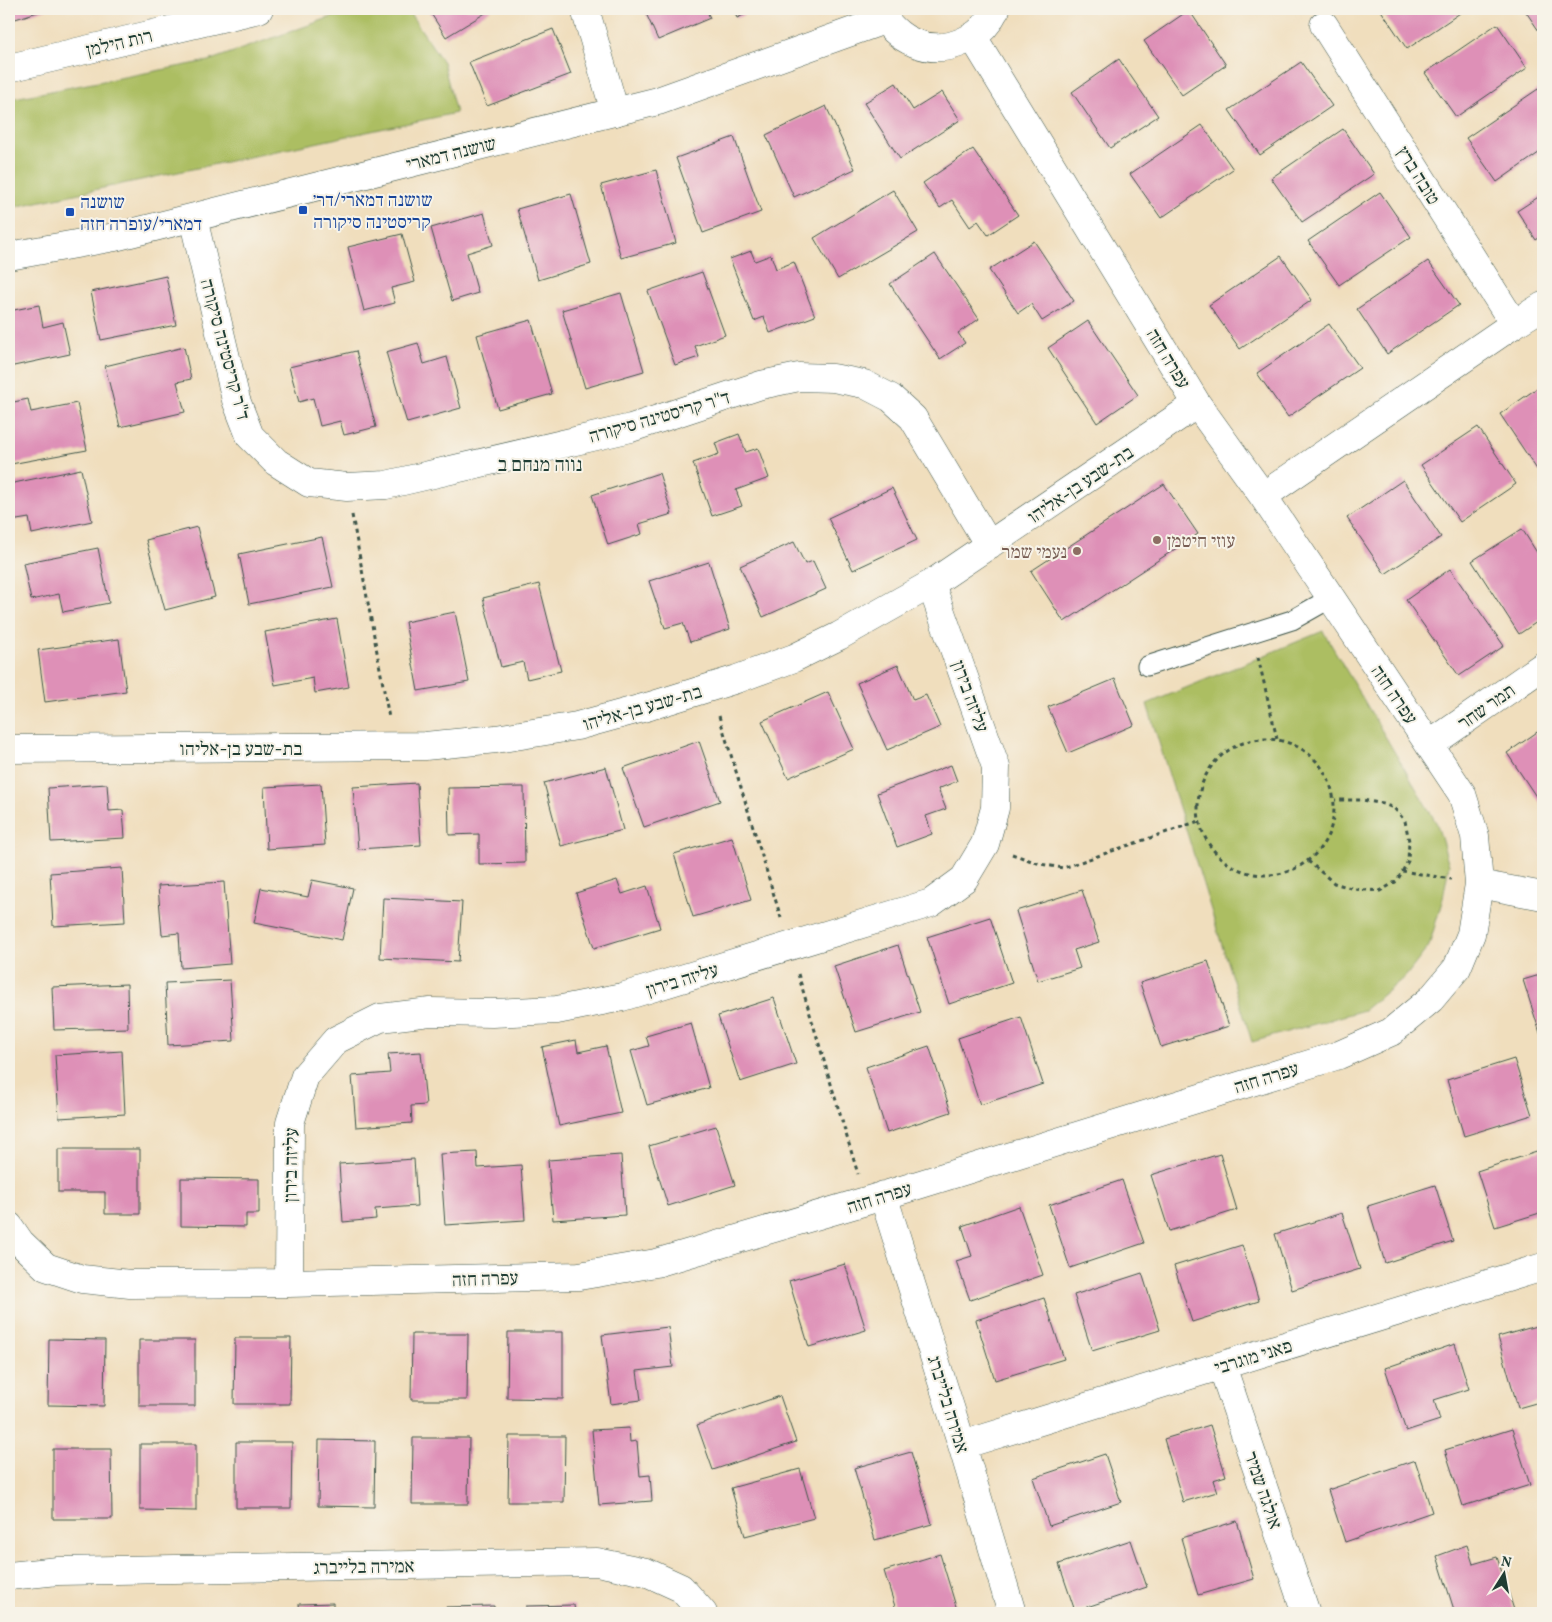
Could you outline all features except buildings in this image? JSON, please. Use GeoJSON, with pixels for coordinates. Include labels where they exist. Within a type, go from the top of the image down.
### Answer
{"type":"FeatureCollection","features":[{"type":"Feature","properties":{"kind":"street","name":"רות הילמן"},"geometry":{"type":"LineString","coordinates":[[9,68],[259,9]]}},
{"type":"Feature","properties":{"kind":"street"},"geometry":{"type":"LineString","coordinates":[[585,9],[615,112]]}},
{"type":"Feature","properties":{"kind":"street"},"geometry":{"type":"LineString","coordinates":[[882,14],[898,34],[916,44],[935,48],[955,45],[973,37],[988,24],[996,9]]}},
{"type":"Feature","properties":{"kind":"street","name":"שושנה דמארי"},"geometry":{"type":"LineString","coordinates":[[9,256],[116,237],[658,101],[882,14]]}},
{"type":"Feature","properties":{"kind":"street","name":"טובה ברץ"},"geometry":{"type":"LineString","coordinates":[[1324,25],[1514,324]]}},
{"type":"Feature","properties":{"kind":"street","name":"עפרה חזה"},"geometry":{"type":"LineString","coordinates":[[9,1226],[20,1242],[46,1267],[82,1279],[130,1284],[289,1283],[579,1276],[656,1263],[883,1196],[1339,1055],[1391,1032],[1431,999],[1456,968],[1471,934],[1479,884],[1475,836],[1462,794],[1263,496],[1197,404],[973,37]]}},
{"type":"Feature","properties":{"kind":"street","name":"ד\"ר קריסטינה סיקורה"},"geometry":{"type":"LineString","coordinates":[[193,218],[236,400],[250,436],[276,462],[309,483],[347,487],[386,485],[631,428],[761,385],[799,377],[832,378],[864,384],[891,398],[913,418],[989,546]]}},
{"type":"Feature","properties":{"kind":"street"},"geometry":{"type":"LineString","coordinates":[[1263,496],[1543,306]]}},
{"type":"Feature","properties":{"kind":"street","name":"בת-שבע בן-אליהו"},"geometry":{"type":"LineString","coordinates":[[9,748],[425,746],[496,740],[577,726],[650,706],[737,679],[794,658],[839,636],[931,584],[1197,404]]}},
{"type":"Feature","properties":{"kind":"street","name":"עליזה בירון"},"geometry":{"type":"LineString","coordinates":[[289,1283],[290,1123],[305,1076],[336,1040],[380,1018],[430,1012],[492,1013],[557,1010],[622,997],[931,903],[964,878],[985,844],[995,808],[996,767],[931,584]]}},
{"type":"Feature","properties":{"kind":"street","name":"תמר שחר"},"geometry":{"type":"LineString","coordinates":[[1429,745],[1543,666]]}},
{"type":"Feature","properties":{"kind":"street"},"geometry":{"type":"LineString","coordinates":[[1479,884],[1543,896]]}},
{"type":"Feature","properties":{"kind":"street","name":"אמירה בלייברג"},"geometry":{"type":"LineString","coordinates":[[883,1196],[962,1445],[1012,1613]]}},
{"type":"Feature","properties":{"kind":"street","name":"פאני מוגרבי"},"geometry":{"type":"LineString","coordinates":[[962,1445],[1543,1267]]}},
{"type":"Feature","properties":{"kind":"street","name":"אולגה שמיר"},"geometry":{"type":"LineString","coordinates":[[1222,1366],[1306,1613]]}},
{"type":"Feature","properties":{"kind":"street","name":"אמירה בלייברג"},"geometry":{"type":"LineString","coordinates":[[9,1576],[58,1571],[597,1562],[646,1572],[681,1588],[703,1613]]}},
{"type":"Feature","properties":{"kind":"lane"},"geometry":{"type":"LineString","coordinates":[[1147,666],[1292,620],[1331,598]]}},
{"type":"Feature","properties":{"kind":"path"},"geometry":{"type":"LineString","coordinates":[[347,487],[394,747]]}},
{"type":"Feature","properties":{"kind":"path"},"geometry":{"type":"LineString","coordinates":[[1253,632],[1278,739]]}},
{"type":"Feature","properties":{"kind":"path"},"geometry":{"type":"LineString","coordinates":[[1255,739],[1278,739],[1299,746],[1316,760],[1329,779],[1335,800],[1333,823],[1324,844],[1308,861],[1288,872],[1265,875],[1242,871],[1223,860],[1208,842],[1199,821],[1198,799],[1204,778],[1216,759],[1234,746],[1255,739]]}},
{"type":"Feature","properties":{"kind":"path"},"geometry":{"type":"LineString","coordinates":[[1308,861],[1334,883],[1354,889],[1380,891],[1397,881],[1408,861],[1409,841],[1405,821],[1394,808],[1363,800],[1335,800]]}},
{"type":"Feature","properties":{"kind":"path"},"geometry":{"type":"LineString","coordinates":[[985,844],[1040,864],[1063,868],[1199,821]]}},
{"type":"Feature","properties":{"kind":"path"},"geometry":{"type":"LineString","coordinates":[[1402,871],[1479,884]]}},
{"type":"Feature","properties":{"kind":"green space"},"geometry":{"type":"Polygon","coordinates":[[[354,9],[407,9],[443,62],[456,113],[9,208],[9,99],[208,61],[354,9]]]}},
{"type":"Feature","properties":{"kind":"green space"},"geometry":{"type":"Polygon","coordinates":[[[1323,631],[1437,824],[1449,865],[1443,898],[1429,946],[1406,976],[1364,1010],[1252,1042],[1147,704],[1323,631]]]}},
{"type":"Feature","properties":{"kind":"place","name":"שושנה דמארי/דר׳ קריסטינה סיקורה"},"geometry":{"type":"Point","coordinates":[303,210]}},
{"type":"Feature","properties":{"kind":"place","name":"שושנה דמארי/עופרה חזה"},"geometry":{"type":"Point","coordinates":[70,212]}},
{"type":"Feature","properties":{"kind":"place","name":"עוזי חיטמן"},"geometry":{"type":"Point","coordinates":[1157,540]}},
{"type":"Feature","properties":{"kind":"place","name":"נעמי שמר"},"geometry":{"type":"Point","coordinates":[1077,551]}},
{"type":"Feature","properties":{"kind":"district","name":"נווה מנחם ב"},"geometry":{"type":"Point","coordinates":[540,464]}}]}
